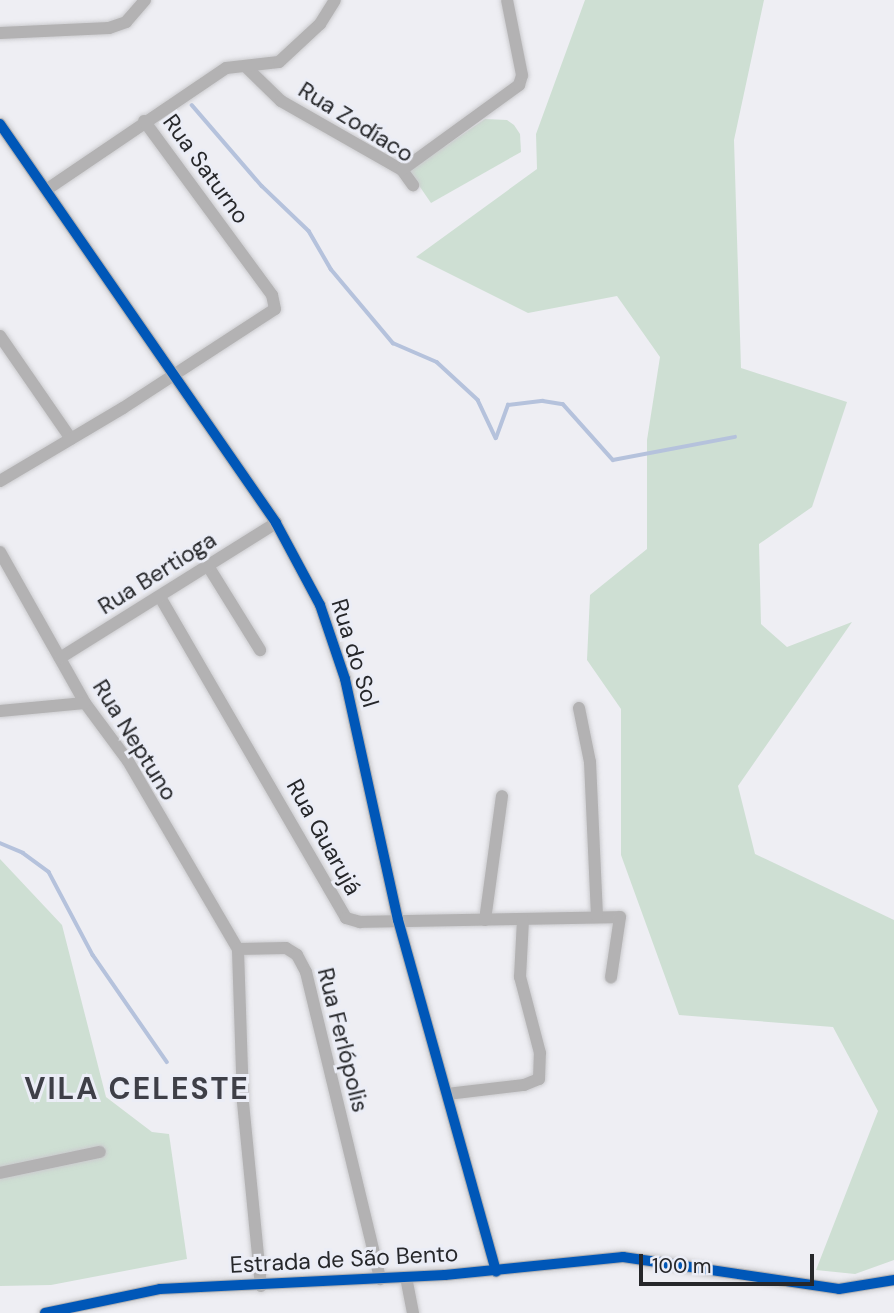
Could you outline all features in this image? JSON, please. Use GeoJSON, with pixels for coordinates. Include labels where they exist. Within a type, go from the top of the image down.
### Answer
{"type":"FeatureCollection","features":[{"type":"Feature","properties":{"kind":"street"},"geometry":{"type":"LineString","coordinates":[[0,33],[109,28],[126,22],[145,0]]}},
{"type":"Feature","properties":{"kind":"street","name":"Rua Saturno"},"geometry":{"type":"LineString","coordinates":[[174,376],[268,316],[276,306],[144,121],[226,68],[268,66],[293,52],[335,0]]}},
{"type":"Feature","properties":{"kind":"street"},"geometry":{"type":"LineString","coordinates":[[402,170],[515,91],[522,75],[507,0]]}},
{"type":"Feature","properties":{"kind":"street","name":"Rua Zodíaco"},"geometry":{"type":"LineString","coordinates":[[246,67],[298,113],[402,170],[414,185]]}},
{"type":"Feature","properties":{"kind":"street"},"geometry":{"type":"LineString","coordinates":[[46,190],[144,121]]}},
{"type":"Feature","properties":{"kind":"street","name":"Rua do Sol"},"geometry":{"type":"LineString","coordinates":[[0,124],[276,523],[320,605],[335,648],[398,920],[496,1272]]}},
{"type":"Feature","properties":{"kind":"street"},"geometry":{"type":"LineString","coordinates":[[0,336],[71,439]]}},
{"type":"Feature","properties":{"kind":"street"},"geometry":{"type":"LineString","coordinates":[[0,481],[174,376]]}},
{"type":"Feature","properties":{"kind":"street","name":"Rua Bertioga"},"geometry":{"type":"LineString","coordinates":[[60,657],[276,523]]}},
{"type":"Feature","properties":{"kind":"street","name":"Rua Neptuno"},"geometry":{"type":"LineString","coordinates":[[0,552],[85,704],[128,761],[193,879],[238,949]]}},
{"type":"Feature","properties":{"kind":"street"},"geometry":{"type":"LineString","coordinates":[[208,566],[260,650]]}},
{"type":"Feature","properties":{"kind":"street","name":"Rua Guarujá"},"geometry":{"type":"LineString","coordinates":[[160,597],[343,915],[360,922],[597,917]]}},
{"type":"Feature","properties":{"kind":"street"},"geometry":{"type":"LineString","coordinates":[[0,711],[85,704]]}},
{"type":"Feature","properties":{"kind":"street"},"geometry":{"type":"LineString","coordinates":[[579,708],[590,762],[597,917],[620,917],[611,976]]}},
{"type":"Feature","properties":{"kind":"street"},"geometry":{"type":"LineString","coordinates":[[485,920],[502,796]]}},
{"type":"Feature","properties":{"kind":"street"},"geometry":{"type":"LineString","coordinates":[[447,1094],[531,1084],[539,1079],[540,1054],[520,977],[523,920]]}},
{"type":"Feature","properties":{"kind":"street","name":"Rua Ferlópolis"},"geometry":{"type":"LineString","coordinates":[[238,949],[286,948],[297,956],[306,972],[380,1279]]}},
{"type":"Feature","properties":{"kind":"street"},"geometry":{"type":"LineString","coordinates":[[238,949],[243,1101],[261,1286]]}},
{"type":"Feature","properties":{"kind":"street"},"geometry":{"type":"LineString","coordinates":[[0,1173],[100,1152]]}},
{"type":"Feature","properties":{"kind":"street","name":"Estrada de São Bento"},"geometry":{"type":"LineString","coordinates":[[46,1313],[160,1289],[261,1286],[496,1272],[623,1257],[839,1290],[894,1280]]}},
{"type":"Feature","properties":{"kind":"street"},"geometry":{"type":"LineString","coordinates":[[407,1277],[412,1313]]}},
{"type":"Feature","properties":{"kind":"green space"},"geometry":{"type":"Polygon","coordinates":[[[585,0],[764,0],[734,140],[741,368],[847,402],[812,507],[759,544],[761,624],[787,647],[852,622],[738,786],[755,854],[894,920],[894,1260],[855,1274],[816,1270],[878,1111],[833,1027],[679,1015],[621,855],[621,709],[587,660],[590,595],[647,549],[647,440],[660,357],[617,296],[528,313],[416,257],[537,169],[536,134],[585,0]]]}},
{"type":"Feature","properties":{"kind":"green space"},"geometry":{"type":"Polygon","coordinates":[[[485,119],[507,120],[514,125],[520,134],[521,152],[431,203],[409,171],[485,119]]]}},
{"type":"Feature","properties":{"kind":"green space"},"geometry":{"type":"Polygon","coordinates":[[[0,859],[62,925],[106,1097],[152,1132],[169,1134],[187,1259],[51,1285],[0,1286],[0,859]]]}},
{"type":"Feature","properties":{"kind":"waterway"},"geometry":{"type":"LineString","coordinates":[[192,105],[262,186],[309,231],[331,269],[393,343],[437,362],[478,400],[496,438],[508,405],[543,401],[563,404],[613,460],[735,437]]}},
{"type":"Feature","properties":{"kind":"waterway"},"geometry":{"type":"LineString","coordinates":[[0,843],[23,853],[49,872],[93,955],[167,1062]]}},
{"type":"Feature","properties":{"kind":"cycle path"},"geometry":{"type":"LineString","coordinates":[[0,124],[276,523],[320,605],[345,679],[398,920],[496,1272]]}},
{"type":"Feature","properties":{"kind":"cycle path"},"geometry":{"type":"LineString","coordinates":[[45,1313],[160,1289],[445,1275],[623,1257],[839,1289],[894,1280]]}},
{"type":"Feature","properties":{"kind":"district","name":"VILA CELESTE"},"geometry":{"type":"Point","coordinates":[137,1089]}}]}
